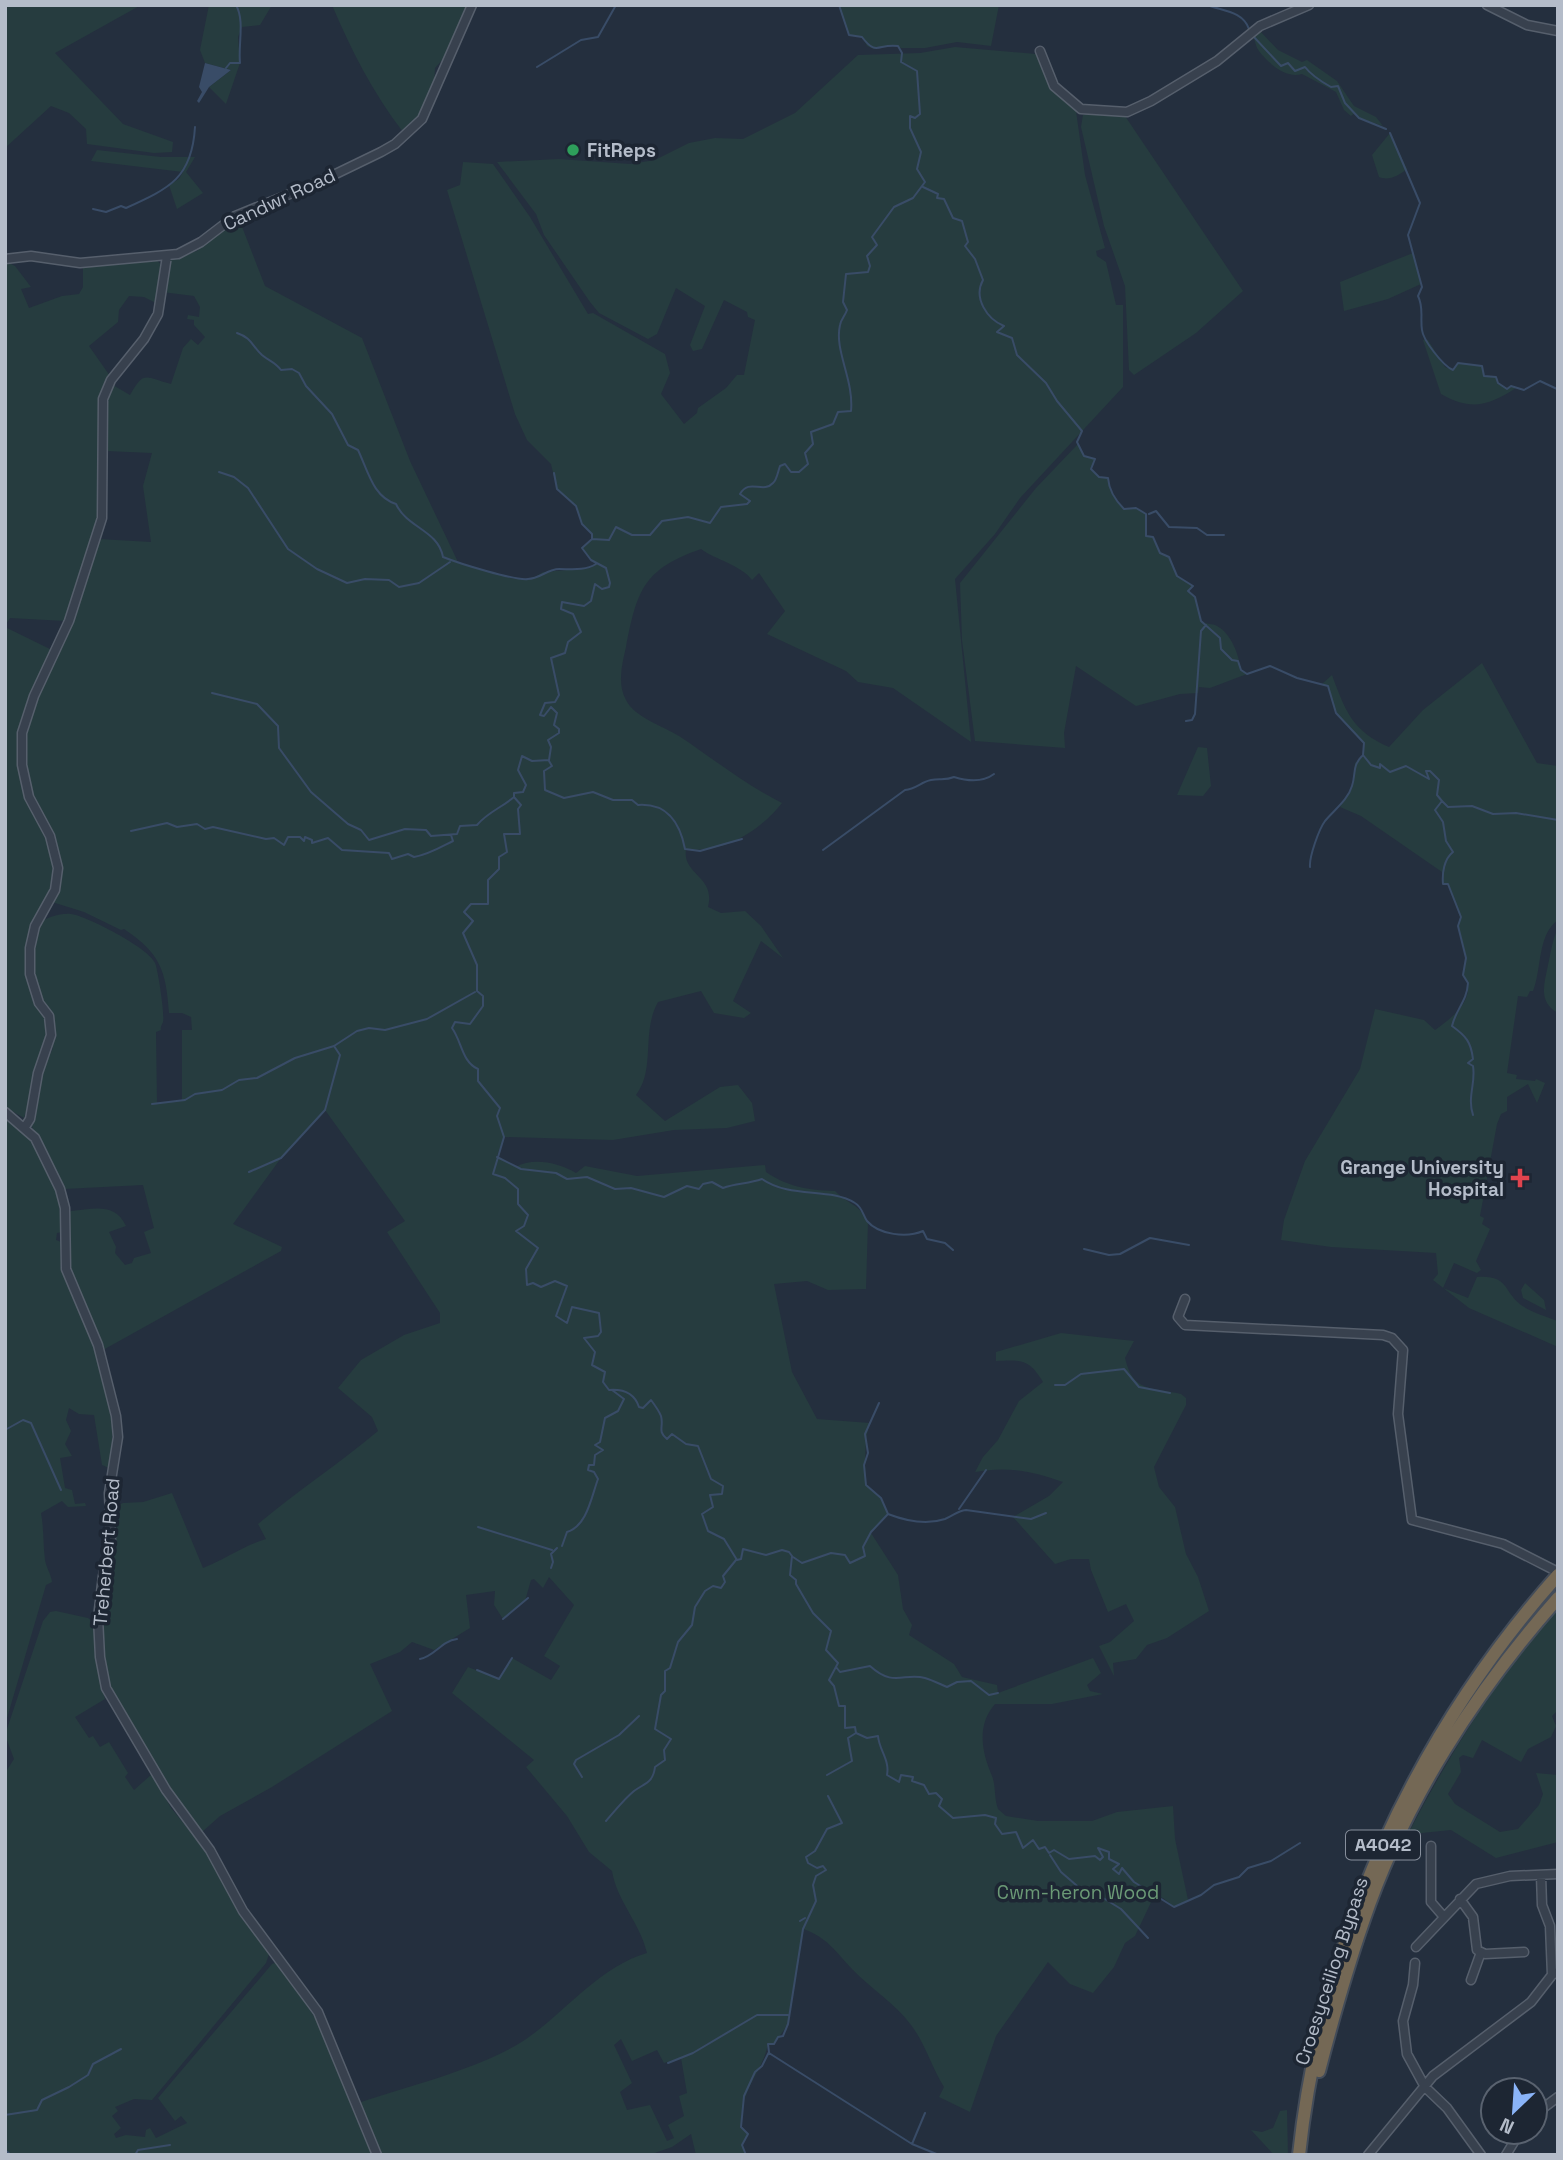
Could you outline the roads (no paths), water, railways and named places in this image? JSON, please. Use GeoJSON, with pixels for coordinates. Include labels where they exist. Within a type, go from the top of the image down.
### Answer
{"type":"FeatureCollection","features":[{"type":"Feature","properties":{"kind":"highway","name":"Croesyceiliog Bypass"},"geometry":{"type":"LineString","coordinates":[[1298,2155],[1319,2029],[1331,1980],[1384,1842],[1455,1709],[1512,1630],[1558,1574]]}},
{"type":"Feature","properties":{"kind":"highway","name":"Croesyceiliog Bypass"},"geometry":{"type":"LineString","coordinates":[[1306,2155],[1317,2075],[1363,1920],[1383,1870],[1430,1774],[1457,1732],[1497,1673],[1558,1598]]}},
{"type":"Feature","properties":{"kind":"street","name":"Candwr Road"},"geometry":{"type":"LineString","coordinates":[[5,259],[31,256],[80,263],[167,256],[187,250],[235,216],[317,183],[381,152],[406,135],[428,108],[472,5]]}},
{"type":"Feature","properties":{"kind":"street"},"geometry":{"type":"LineString","coordinates":[[1040,51],[1054,86],[1081,109],[1127,112],[1151,101],[1217,61],[1260,26],[1309,5]]}},
{"type":"Feature","properties":{"kind":"street"},"geometry":{"type":"LineString","coordinates":[[1487,5],[1527,25],[1558,31]]}},
{"type":"Feature","properties":{"kind":"street"},"geometry":{"type":"LineString","coordinates":[[25,1127],[30,1119],[38,1073],[51,1035],[50,1016],[40,1003],[30,974],[30,948],[35,926],[55,890],[58,867],[50,836],[29,797],[22,765],[22,733],[34,696],[69,621],[102,518],[103,399],[111,380],[144,339],[158,314],[167,256]]}},
{"type":"Feature","properties":{"kind":"street","name":"Treherbert Road"},"geometry":{"type":"LineString","coordinates":[[5,1112],[35,1138],[60,1189],[65,1208],[66,1269],[98,1345],[116,1416],[118,1437],[109,1493],[111,1541],[98,1618],[100,1657],[106,1688],[166,1790],[209,1850],[243,1911],[318,2012],[377,2155]]}},
{"type":"Feature","properties":{"kind":"street"},"geometry":{"type":"LineString","coordinates":[[1185,1299],[1178,1317],[1185,1325],[1383,1335],[1392,1338],[1402,1350],[1398,1414],[1412,1520],[1503,1544],[1558,1574]]}},
{"type":"Feature","properties":{"kind":"street"},"geometry":{"type":"LineString","coordinates":[[1431,1846],[1431,1902],[1444,1917]]}},
{"type":"Feature","properties":{"kind":"street"},"geometry":{"type":"LineString","coordinates":[[1431,1860],[1443,1855]]}},
{"type":"Feature","properties":{"kind":"street"},"geometry":{"type":"LineString","coordinates":[[1416,1947],[1476,1884],[1490,1880],[1558,1874]]}},
{"type":"Feature","properties":{"kind":"street"},"geometry":{"type":"LineString","coordinates":[[1368,2155],[1440,2070],[1531,2003],[1555,1974],[1550,1926],[1542,1905],[1541,1875]]}},
{"type":"Feature","properties":{"kind":"street"},"geometry":{"type":"LineString","coordinates":[[1460,1899],[1473,1917],[1477,1950],[1524,1952]]}},
{"type":"Feature","properties":{"kind":"street"},"geometry":{"type":"LineString","coordinates":[[1471,1980],[1481,1952]]}},
{"type":"Feature","properties":{"kind":"street"},"geometry":{"type":"LineString","coordinates":[[1415,1963],[1403,2035],[1406,2054],[1425,2087],[1447,2108],[1480,2155]]}},
{"type":"Feature","properties":{"kind":"water"},"geometry":{"type":"Polygon","coordinates":[[[205,63],[231,70],[209,87],[199,103],[197,101],[202,92],[199,87],[205,63]]]}},
{"type":"Feature","properties":{"kind":"waterway"},"geometry":{"type":"LineString","coordinates":[[226,68],[230,63],[240,63],[241,25],[236,5]]}},
{"type":"Feature","properties":{"kind":"waterway"},"geometry":{"type":"LineString","coordinates":[[537,67],[581,40],[598,37],[616,5]]}},
{"type":"Feature","properties":{"kind":"waterway"},"geometry":{"type":"LineString","coordinates":[[827,1775],[852,1761],[848,1738],[856,1733],[855,1727],[845,1728],[845,1706],[839,1706],[834,1686],[829,1680],[838,1663],[826,1650],[831,1631],[813,1613],[796,1580],[790,1575],[792,1556],[789,1552],[782,1550],[766,1555],[743,1549],[741,1559],[737,1560],[724,1539],[708,1531],[702,1514],[713,1507],[710,1495],[722,1494],[723,1486],[711,1479],[698,1446],[686,1444],[672,1434],[667,1439],[664,1436],[661,1431],[661,1416],[651,1400],[643,1408],[639,1407],[631,1395],[623,1391],[609,1390],[603,1382],[605,1372],[592,1365],[595,1352],[584,1338],[598,1336],[601,1332],[599,1313],[572,1307],[567,1323],[556,1316],[567,1286],[555,1281],[541,1287],[533,1283],[527,1285],[526,1269],[538,1248],[516,1231],[524,1226],[528,1215],[518,1204],[518,1189],[505,1178],[493,1174],[504,1137],[497,1116],[500,1108],[478,1081],[478,1069],[465,1057],[452,1028],[455,1022],[470,1024],[483,1006],[483,996],[477,991],[477,965],[463,933],[473,921],[464,912],[471,904],[488,904],[488,880],[499,869],[499,857],[507,852],[504,834],[520,834],[518,809],[521,805],[514,793],[523,792],[526,785],[518,770],[522,756],[532,761],[549,760],[551,747],[548,740],[559,733],[559,729],[554,725],[557,713],[551,707],[544,716],[540,715],[545,703],[555,702],[559,695],[551,658],[565,653],[568,642],[581,632],[573,614],[561,609],[562,602],[584,606],[591,601],[595,584],[602,589],[609,587],[606,568],[591,560],[582,548],[592,539],[609,540],[616,527],[632,535],[650,535],[662,521],[688,517],[710,523],[721,507],[747,504],[750,501],[740,494],[744,489],[752,486],[765,487],[773,483],[780,466],[785,464],[791,472],[799,472],[808,464],[805,453],[813,444],[811,432],[833,424],[838,412],[851,411],[850,388],[839,335],[847,310],[843,302],[846,274],[868,272],[870,266],[867,256],[877,245],[872,237],[894,207],[913,198],[925,182],[917,169],[921,152],[910,128],[910,116],[915,118],[920,114],[917,71],[901,62],[902,53],[898,46],[875,48],[862,37],[849,35],[839,5]]}},
{"type":"Feature","properties":{"kind":"waterway"},"geometry":{"type":"LineString","coordinates":[[1207,5],[1237,15],[1249,29]]}},
{"type":"Feature","properties":{"kind":"waterway"},"geometry":{"type":"LineString","coordinates":[[1253,36],[1281,66],[1288,63],[1295,71],[1305,67],[1313,76],[1331,87],[1338,86],[1345,103],[1359,118],[1386,129]]}},
{"type":"Feature","properties":{"kind":"waterway"},"geometry":{"type":"LineString","coordinates":[[93,209],[106,212],[121,206],[126,208],[155,194],[176,179],[189,158],[195,127]]}},
{"type":"Feature","properties":{"kind":"waterway"},"geometry":{"type":"LineString","coordinates":[[1390,133],[1420,203],[1408,235],[1422,287],[1418,296],[1422,330],[1430,346],[1453,370],[1458,363],[1482,366],[1484,376],[1496,377],[1498,383],[1507,389],[1511,386],[1524,390],[1540,381],[1557,389],[1558,393]]}},
{"type":"Feature","properties":{"kind":"waterway"},"geometry":{"type":"LineString","coordinates":[[923,187],[938,194],[937,198],[944,199],[953,218],[962,221],[968,242],[965,246],[975,259],[983,280],[980,287],[983,307],[992,318],[1004,326],[997,332],[1012,338],[1017,355],[1046,383],[1082,431],[1077,442],[1084,456],[1095,459],[1091,469],[1099,477],[1108,478],[1111,491],[1118,502],[1124,509],[1136,508],[1146,514],[1146,536],[1153,537],[1160,553],[1169,557],[1177,576],[1193,586],[1188,591],[1195,597],[1201,621],[1220,638],[1221,649],[1232,660],[1238,661],[1241,670],[1247,674],[1270,666],[1297,678],[1328,686],[1336,713],[1364,743],[1363,755],[1371,765],[1380,768],[1380,764],[1390,772],[1406,766],[1429,779],[1426,771],[1430,771],[1439,780],[1437,795],[1442,801],[1435,810],[1443,822],[1446,841],[1453,852],[1444,866],[1443,884],[1448,884],[1461,917],[1458,926],[1466,958],[1463,975],[1468,983],[1466,995],[1452,1026],[1467,1040],[1472,1053],[1473,1059],[1468,1063],[1473,1066],[1474,1072],[1471,1102],[1473,1115]]}},
{"type":"Feature","properties":{"kind":"waterway"},"geometry":{"type":"LineString","coordinates":[[237,333],[249,340],[281,370],[292,369],[299,373],[306,386],[332,414],[348,445],[358,450],[368,474],[382,496],[396,504],[407,519],[429,535],[440,548],[443,557],[521,579],[532,579],[555,569],[583,569],[596,564]]}},
{"type":"Feature","properties":{"kind":"waterway"},"geometry":{"type":"LineString","coordinates":[[219,472],[234,477],[248,488],[288,549],[317,569],[347,583],[365,579],[389,580],[399,587],[419,583],[450,562]]}},
{"type":"Feature","properties":{"kind":"waterway"},"geometry":{"type":"LineString","coordinates":[[554,473],[557,489],[576,506],[582,524],[592,534],[592,539]]}},
{"type":"Feature","properties":{"kind":"waterway"},"geometry":{"type":"LineString","coordinates":[[1149,514],[1156,511],[1169,527],[1197,528],[1207,535],[1224,535]]}},
{"type":"Feature","properties":{"kind":"waterway"},"geometry":{"type":"LineString","coordinates":[[1186,721],[1192,720],[1195,714],[1201,631],[1206,625]]}},
{"type":"Feature","properties":{"kind":"waterway"},"geometry":{"type":"LineString","coordinates":[[212,693],[257,704],[278,726],[279,748],[311,792],[348,824],[361,830],[369,840],[405,829],[426,830],[431,836],[457,834],[460,826],[477,825],[514,797]]}},
{"type":"Feature","properties":{"kind":"waterway"},"geometry":{"type":"LineString","coordinates":[[1310,867],[1320,830],[1350,791],[1355,767],[1362,756]]}},
{"type":"Feature","properties":{"kind":"waterway"},"geometry":{"type":"LineString","coordinates":[[549,761],[552,766],[544,771],[545,790],[564,798],[593,792],[613,800],[632,800],[638,805],[657,807],[676,823],[685,849],[700,851],[742,839]]}},
{"type":"Feature","properties":{"kind":"waterway"},"geometry":{"type":"LineString","coordinates":[[823,850],[905,790],[931,780],[954,777],[979,780],[994,774]]}},
{"type":"Feature","properties":{"kind":"waterway"},"geometry":{"type":"LineString","coordinates":[[1442,801],[1448,807],[1472,806],[1493,814],[1516,813],[1558,820]]}},
{"type":"Feature","properties":{"kind":"waterway"},"geometry":{"type":"LineString","coordinates":[[131,831],[167,823],[177,827],[197,824],[205,829],[213,827],[266,839],[274,838],[284,845],[288,837],[300,837],[304,841],[305,837],[312,840],[312,843],[328,838],[342,850],[389,853],[392,859],[408,854],[414,857],[429,853],[453,841],[451,835]]}},
{"type":"Feature","properties":{"kind":"waterway"},"geometry":{"type":"LineString","coordinates":[[152,1104],[185,1100],[195,1094],[222,1090],[239,1080],[257,1078],[295,1058],[334,1046],[357,1031],[369,1028],[385,1030],[427,1019],[475,992]]}},
{"type":"Feature","properties":{"kind":"waterway"},"geometry":{"type":"LineString","coordinates":[[249,1172],[281,1158],[325,1110],[340,1055],[334,1046]]}},
{"type":"Feature","properties":{"kind":"waterway"},"geometry":{"type":"LineString","coordinates":[[497,1157],[521,1169],[556,1173],[567,1179],[587,1177],[615,1189],[631,1188],[664,1197],[687,1186],[699,1189],[703,1184],[712,1182],[723,1188],[762,1179],[785,1189],[845,1198],[861,1209],[872,1226],[901,1235],[923,1231],[927,1239],[945,1243],[953,1250]]}},
{"type":"Feature","properties":{"kind":"waterway"},"geometry":{"type":"LineString","coordinates":[[1084,1249],[1109,1255],[1120,1254],[1150,1238],[1189,1245]]}},
{"type":"Feature","properties":{"kind":"waterway"},"geometry":{"type":"LineString","coordinates":[[1055,1385],[1065,1385],[1081,1374],[1124,1369],[1139,1387],[1170,1393]]}},
{"type":"Feature","properties":{"kind":"waterway"},"geometry":{"type":"LineString","coordinates":[[562,1546],[567,1532],[574,1529],[584,1518],[590,1503],[598,1479],[594,1472],[588,1470],[589,1465],[594,1465],[595,1455],[603,1450],[595,1445],[600,1442],[605,1418],[618,1411],[624,1399],[612,1390]]}},
{"type":"Feature","properties":{"kind":"waterway"},"geometry":{"type":"LineString","coordinates":[[879,1403],[865,1434],[868,1453],[864,1465],[866,1485],[881,1498],[888,1514]]}},
{"type":"Feature","properties":{"kind":"waterway"},"geometry":{"type":"LineString","coordinates":[[5,1430],[23,1420],[31,1423],[61,1490]]}},
{"type":"Feature","properties":{"kind":"waterway"},"geometry":{"type":"LineString","coordinates":[[959,1509],[986,1470]]}},
{"type":"Feature","properties":{"kind":"waterway"},"geometry":{"type":"LineString","coordinates":[[793,1557],[802,1563],[831,1553],[845,1555],[850,1563],[865,1556],[863,1547],[871,1532],[888,1514],[924,1522],[938,1521],[966,1510],[1031,1519],[1046,1513]]}},
{"type":"Feature","properties":{"kind":"waterway"},"geometry":{"type":"LineString","coordinates":[[478,1527],[552,1550]]}},
{"type":"Feature","properties":{"kind":"waterway"},"geometry":{"type":"LineString","coordinates":[[551,1568],[551,1554],[557,1548]]}},
{"type":"Feature","properties":{"kind":"waterway"},"geometry":{"type":"LineString","coordinates":[[606,1821],[630,1794],[650,1780],[655,1767],[665,1760],[664,1750],[671,1739],[655,1729],[661,1695],[665,1691],[665,1671],[670,1668],[678,1642],[692,1625],[695,1607],[705,1591],[713,1586],[721,1588],[725,1582],[723,1576],[736,1560]]}},
{"type":"Feature","properties":{"kind":"waterway"},"geometry":{"type":"LineString","coordinates":[[503,1619],[528,1598]]}},
{"type":"Feature","properties":{"kind":"waterway"},"geometry":{"type":"LineString","coordinates":[[420,1659],[457,1639]]}},
{"type":"Feature","properties":{"kind":"waterway"},"geometry":{"type":"LineString","coordinates":[[477,1670],[499,1679],[512,1658]]}},
{"type":"Feature","properties":{"kind":"waterway"},"geometry":{"type":"LineString","coordinates":[[836,1667],[840,1672],[870,1666],[878,1673],[892,1678],[918,1677],[947,1687],[957,1682],[971,1681],[989,1695],[998,1693]]}},
{"type":"Feature","properties":{"kind":"waterway"},"geometry":{"type":"LineString","coordinates":[[582,1777],[574,1764],[576,1760],[619,1735],[639,1716]]}},
{"type":"Feature","properties":{"kind":"waterway"},"geometry":{"type":"LineString","coordinates":[[856,1733],[867,1738],[878,1736],[887,1765],[887,1775],[899,1782],[901,1775],[913,1777],[912,1781],[924,1785],[929,1794],[936,1793],[942,1799],[939,1806],[953,1818],[985,1815],[996,1818],[995,1824],[1002,1834],[1016,1832],[1023,1848],[1033,1840],[1039,1849],[1045,1847],[1049,1853],[1054,1850],[1069,1859],[1095,1856],[1100,1860],[1103,1857],[1098,1848],[1109,1852],[1109,1859],[1119,1864],[1113,1869],[1119,1874],[1122,1868],[1134,1882],[1174,1907],[1201,1895],[1214,1885],[1239,1877],[1248,1868],[1271,1861],[1300,1843]]}},
{"type":"Feature","properties":{"kind":"waterway"},"geometry":{"type":"LineString","coordinates":[[746,2155],[742,2145],[748,2134],[741,2127],[744,2096],[755,2072],[762,2066],[769,2052],[768,2044],[774,2044],[778,2037],[783,2036],[788,2024],[803,1929],[816,1901],[813,1885],[816,1876],[826,1870],[823,1866],[817,1868],[808,1863],[806,1857],[815,1851],[827,1829],[842,1823],[828,1796]]}},
{"type":"Feature","properties":{"kind":"waterway"},"geometry":{"type":"LineString","coordinates":[[1050,1855],[1061,1872],[1083,1891],[1100,1896],[1121,1909],[1148,1938]]}},
{"type":"Feature","properties":{"kind":"waterway"},"geometry":{"type":"LineString","coordinates":[[800,1921],[805,1918]]}},
{"type":"Feature","properties":{"kind":"waterway"},"geometry":{"type":"LineString","coordinates":[[668,2063],[693,2053],[757,2015],[788,2015]]}},
{"type":"Feature","properties":{"kind":"waterway"},"geometry":{"type":"LineString","coordinates":[[5,2115],[37,2110],[42,2100],[88,2075],[93,2064],[121,2049]]}},
{"type":"Feature","properties":{"kind":"waterway"},"geometry":{"type":"LineString","coordinates":[[769,2053],[912,2144],[939,2155]]}},
{"type":"Feature","properties":{"kind":"waterway"},"geometry":{"type":"LineString","coordinates":[[912,2144],[925,2113]]}},
{"type":"Feature","properties":{"kind":"waterway"},"geometry":{"type":"LineString","coordinates":[[135,2155],[138,2150],[170,2145]]}},
{"type":"Feature","properties":{"kind":"waterway"},"geometry":{"type":"LineString","coordinates":[[5,2150],[11,2155]]}},
{"type":"Feature","properties":{"kind":"place","name":"FitReps"},"geometry":{"type":"Point","coordinates":[573,150]}},
{"type":"Feature","properties":{"kind":"place","name":"Grange University Hospital"},"geometry":{"type":"Point","coordinates":[1520,1178]}},
{"type":"Feature","properties":{"kind":"park label","name":"Cwm-heron Wood"},"geometry":{"type":"Point","coordinates":[1078,1892]}}]}
